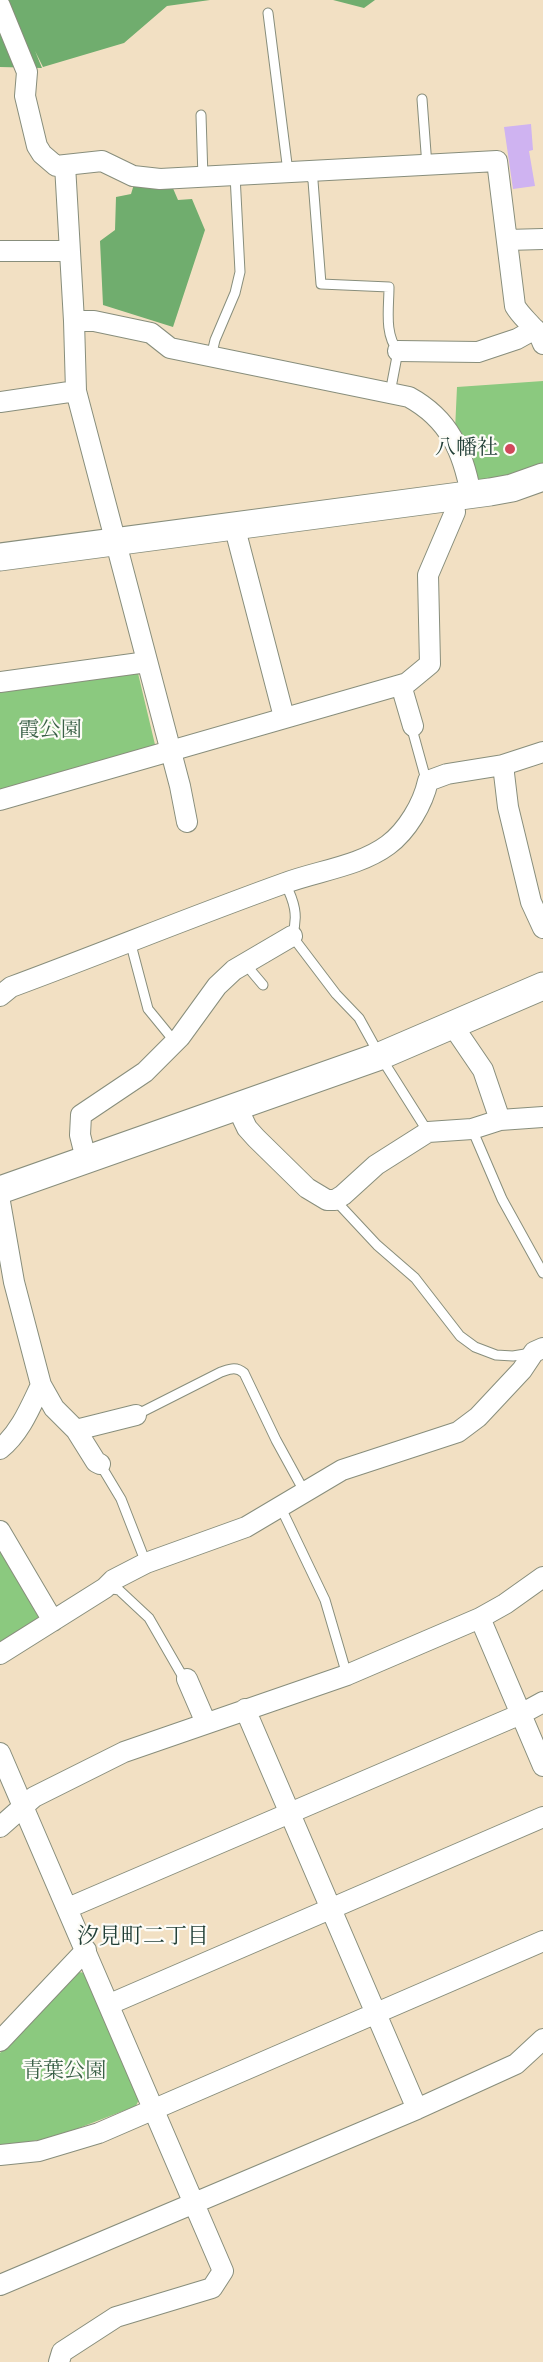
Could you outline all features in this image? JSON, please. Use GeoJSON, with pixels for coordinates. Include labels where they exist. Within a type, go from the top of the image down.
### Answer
{"type":"FeatureCollection","features":[{"type":"Feature","properties":{"kind":"street"},"geometry":{"type":"LineString","coordinates":[[0,6],[27,72],[25,96],[37,146],[48,161],[56,166],[102,161],[122,172],[146,179],[203,178],[497,161],[515,306],[539,337]]}},
{"type":"Feature","properties":{"kind":"street"},"geometry":{"type":"LineString","coordinates":[[65,165],[76,391],[187,822]]}},
{"type":"Feature","properties":{"kind":"street"},"geometry":{"type":"LineString","coordinates":[[507,240],[543,239]]}},
{"type":"Feature","properties":{"kind":"street"},"geometry":{"type":"LineString","coordinates":[[0,251],[70,251]]}},
{"type":"Feature","properties":{"kind":"street"},"geometry":{"type":"LineString","coordinates":[[0,800],[407,683],[430,664],[428,575],[462,496],[467,474],[457,447],[441,420],[428,408],[409,397],[170,348],[151,333],[94,321],[74,321]]}},
{"type":"Feature","properties":{"kind":"street"},"geometry":{"type":"LineString","coordinates":[[398,351],[478,352],[518,339],[539,337]]}},
{"type":"Feature","properties":{"kind":"street"},"geometry":{"type":"LineString","coordinates":[[0,402],[76,391]]}},
{"type":"Feature","properties":{"kind":"street"},"geometry":{"type":"LineString","coordinates":[[0,557],[462,496],[512,488],[543,477]]}},
{"type":"Feature","properties":{"kind":"street"},"geometry":{"type":"LineString","coordinates":[[234,525],[284,717]]}},
{"type":"Feature","properties":{"kind":"street"},"geometry":{"type":"LineString","coordinates":[[0,682],[147,662]]}},
{"type":"Feature","properties":{"kind":"street"},"geometry":{"type":"LineString","coordinates":[[401,685],[413,726]]}},
{"type":"Feature","properties":{"kind":"street"},"geometry":{"type":"LineString","coordinates":[[4,987],[285,883],[344,866],[387,845],[420,806],[428,781],[447,774],[503,765],[543,752]]}},
{"type":"Feature","properties":{"kind":"street"},"geometry":{"type":"LineString","coordinates":[[503,765],[508,807],[531,902],[543,928]]}},
{"type":"Feature","properties":{"kind":"street"},"geometry":{"type":"LineString","coordinates":[[86,1159],[80,1135],[81,1114],[145,1072],[175,1042],[218,986],[234,970],[292,936]]}},
{"type":"Feature","properties":{"kind":"street"},"geometry":{"type":"LineString","coordinates":[[0,1190],[380,1056],[543,986]]}},
{"type":"Feature","properties":{"kind":"street"},"geometry":{"type":"LineString","coordinates":[[453,1026],[483,1070],[500,1120]]}},
{"type":"Feature","properties":{"kind":"street"},"geometry":{"type":"LineString","coordinates":[[237,1107],[248,1128],[289,1171],[308,1188],[327,1200],[335,1200],[343,1195],[376,1165],[428,1132],[472,1129],[500,1120],[543,1118]]}},
{"type":"Feature","properties":{"kind":"street"},"geometry":{"type":"LineString","coordinates":[[0,1202],[14,1282],[41,1385],[54,1408],[76,1430],[96,1462],[100,1464]]}},
{"type":"Feature","properties":{"kind":"street"},"geometry":{"type":"LineString","coordinates":[[0,1654],[105,1588],[113,1580],[147,1563],[240,1530],[304,1491],[357,1464],[458,1432],[469,1425],[492,1402],[539,1350]]}},
{"type":"Feature","properties":{"kind":"street"},"geometry":{"type":"LineString","coordinates":[[0,1449],[26,1416],[41,1385]]}},
{"type":"Feature","properties":{"kind":"street"},"geometry":{"type":"LineString","coordinates":[[76,1430],[136,1415]]}},
{"type":"Feature","properties":{"kind":"street"},"geometry":{"type":"LineString","coordinates":[[0,1531],[53,1621]]}},
{"type":"Feature","properties":{"kind":"street"},"geometry":{"type":"LineString","coordinates":[[0,1827],[34,1797],[124,1752],[347,1674],[480,1618],[505,1604],[543,1577]]}},
{"type":"Feature","properties":{"kind":"street"},"geometry":{"type":"LineString","coordinates":[[480,1618],[543,1766]]}},
{"type":"Feature","properties":{"kind":"street"},"geometry":{"type":"LineString","coordinates":[[187,1679],[206,1723]]}},
{"type":"Feature","properties":{"kind":"street"},"geometry":{"type":"LineString","coordinates":[[68,1908],[521,1714],[543,1702]]}},
{"type":"Feature","properties":{"kind":"street"},"geometry":{"type":"LineString","coordinates":[[245,1709],[417,2109]]}},
{"type":"Feature","properties":{"kind":"street"},"geometry":{"type":"LineString","coordinates":[[0,1753],[223,2271],[212,2288],[116,2317],[62,2352],[59,2362]]}},
{"type":"Feature","properties":{"kind":"street"},"geometry":{"type":"LineString","coordinates":[[110,2004],[543,1817]]}},
{"type":"Feature","properties":{"kind":"street"},"geometry":{"type":"LineString","coordinates":[[0,2156],[39,2151],[99,2133],[543,1941]]}},
{"type":"Feature","properties":{"kind":"street"},"geometry":{"type":"LineString","coordinates":[[0,2041],[86,1950]]}},
{"type":"Feature","properties":{"kind":"street"},"geometry":{"type":"LineString","coordinates":[[0,2285],[417,2109],[516,2064],[543,2039]]}},
{"type":"Feature","properties":{"kind":"lane"},"geometry":{"type":"LineString","coordinates":[[268,14],[288,172]]}},
{"type":"Feature","properties":{"kind":"lane"},"geometry":{"type":"LineString","coordinates":[[422,99],[427,166]]}},
{"type":"Feature","properties":{"kind":"lane"},"geometry":{"type":"LineString","coordinates":[[201,115],[203,178]]}},
{"type":"Feature","properties":{"kind":"lane"},"geometry":{"type":"LineString","coordinates":[[308,171],[313,181],[321,284],[389,287],[389,332],[391,342],[398,351],[390,393]]}},
{"type":"Feature","properties":{"kind":"lane"},"geometry":{"type":"LineString","coordinates":[[211,357],[215,340],[235,293],[240,272],[235,175]]}},
{"type":"Feature","properties":{"kind":"lane"},"geometry":{"type":"LineString","coordinates":[[413,726],[428,781]]}},
{"type":"Feature","properties":{"kind":"lane"},"geometry":{"type":"LineString","coordinates":[[285,883],[295,903],[296,919],[292,936],[336,994],[353,1010],[428,1132]]}},
{"type":"Feature","properties":{"kind":"lane"},"geometry":{"type":"LineString","coordinates":[[130,941],[148,1009],[175,1042]]}},
{"type":"Feature","properties":{"kind":"lane"},"geometry":{"type":"LineString","coordinates":[[246,962],[263,985]]}},
{"type":"Feature","properties":{"kind":"lane"},"geometry":{"type":"LineString","coordinates":[[472,1129],[502,1199],[543,1273]]}},
{"type":"Feature","properties":{"kind":"lane"},"geometry":{"type":"LineString","coordinates":[[335,1200],[377,1245],[415,1278],[460,1336],[485,1352],[496,1355],[513,1356],[539,1350]]}},
{"type":"Feature","properties":{"kind":"lane"},"geometry":{"type":"LineString","coordinates":[[136,1415],[221,1372],[234,1368],[240,1370],[244,1373],[276,1440],[304,1491]]}},
{"type":"Feature","properties":{"kind":"lane"},"geometry":{"type":"LineString","coordinates":[[100,1464],[122,1499],[147,1563]]}},
{"type":"Feature","properties":{"kind":"lane"},"geometry":{"type":"LineString","coordinates":[[280,1506],[325,1600],[347,1674]]}},
{"type":"Feature","properties":{"kind":"lane"},"geometry":{"type":"LineString","coordinates":[[105,1588],[120,1590],[149,1618],[183,1677],[187,1679]]}},
{"type":"Feature","properties":{"kind":"green space"},"geometry":{"type":"Polygon","coordinates":[[[0,0],[210,0],[167,6],[124,43],[43,67],[35,51],[42,68],[0,67],[0,0]]]}},
{"type":"Feature","properties":{"kind":"green space"},"geometry":{"type":"Polygon","coordinates":[[[333,0],[375,0],[364,8],[333,0]]]}},
{"type":"Feature","properties":{"kind":"green space"},"geometry":{"type":"Polygon","coordinates":[[[135,181],[172,186],[178,200],[192,199],[205,230],[173,327],[103,305],[100,241],[115,230],[116,197],[131,194],[135,181]]]}},
{"type":"Feature","properties":{"kind":"green space"},"geometry":{"type":"Polygon","coordinates":[[[543,381],[543,465],[482,482],[473,474],[455,430],[457,387],[543,381]]]}},
{"type":"Feature","properties":{"kind":"green space","name":"霞公園"},"geometry":{"type":"Polygon","coordinates":[[[137,669],[157,753],[0,796],[0,689],[137,669]]]}},
{"type":"Feature","properties":{"kind":"green space"},"geometry":{"type":"Polygon","coordinates":[[[0,1542],[40,1610],[39,1618],[0,1642],[0,1542]]]}},
{"type":"Feature","properties":{"kind":"green space","name":"青葉公園"},"geometry":{"type":"Polygon","coordinates":[[[78,1972],[87,1973],[140,2097],[136,2106],[53,2138],[0,2146],[0,2053],[78,1972]]]}},
{"type":"Feature","properties":{"kind":"building"},"geometry":{"type":"Polygon","coordinates":[[[531,124],[533,150],[529,151],[535,186],[513,189],[504,127],[531,124]]]}},
{"type":"Feature","properties":{"kind":"place","name":"八幡社"},"geometry":{"type":"Point","coordinates":[510,449]}},
{"type":"Feature","properties":{"kind":"district","name":"汐見町二丁目"},"geometry":{"type":"Point","coordinates":[143,1938]}}]}
